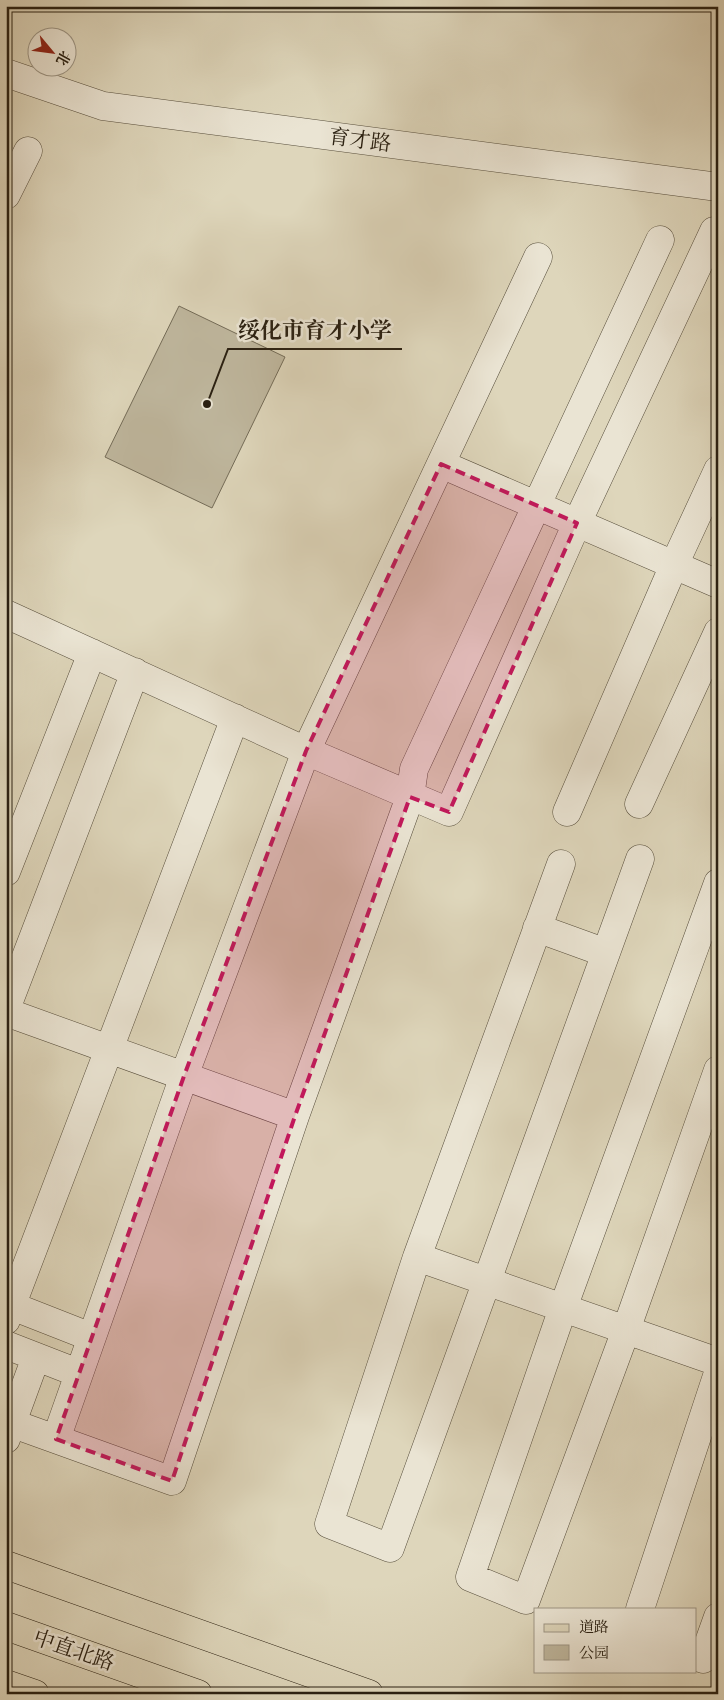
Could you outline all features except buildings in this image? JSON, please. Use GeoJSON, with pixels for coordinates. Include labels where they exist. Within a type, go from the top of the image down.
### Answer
{"type":"FeatureCollection","features":[{"type":"Feature","properties":{"kind":"main road"},"geometry":{"type":"LineString","coordinates":[[6,1565],[369,1694]]}},
{"type":"Feature","properties":{"kind":"main road","name":"中直北路"},"geometry":{"type":"LineString","coordinates":[[6,1626],[198,1694]]}},
{"type":"Feature","properties":{"kind":"main road"},"geometry":{"type":"LineString","coordinates":[[6,1684],[35,1694]]}},
{"type":"Feature","properties":{"kind":"street","name":"育才路"},"geometry":{"type":"LineString","coordinates":[[6,72],[103,106],[718,187]]}},
{"type":"Feature","properties":{"kind":"street"},"geometry":{"type":"LineString","coordinates":[[6,195],[28,151]]}},
{"type":"Feature","properties":{"kind":"street"},"geometry":{"type":"LineString","coordinates":[[6,614],[306,751],[448,812],[577,523],[714,231]]}},
{"type":"Feature","properties":{"kind":"street"},"geometry":{"type":"LineString","coordinates":[[36,1357],[9,1431],[56,1439],[172,1480],[295,1116],[410,797],[414,769],[660,240]]}},
{"type":"Feature","properties":{"kind":"street"},"geometry":{"type":"LineString","coordinates":[[56,1439],[184,1076],[306,751],[538,257]]}},
{"type":"Feature","properties":{"kind":"street"},"geometry":{"type":"LineString","coordinates":[[441,464],[674,565],[716,580]]}},
{"type":"Feature","properties":{"kind":"street"},"geometry":{"type":"LineString","coordinates":[[567,812],[674,565],[718,470]]}},
{"type":"Feature","properties":{"kind":"street"},"geometry":{"type":"LineString","coordinates":[[639,804],[718,632]]}},
{"type":"Feature","properties":{"kind":"street"},"geometry":{"type":"LineString","coordinates":[[6,872],[92,653]]}},
{"type":"Feature","properties":{"kind":"street"},"geometry":{"type":"LineString","coordinates":[[135,672],[6,1011],[295,1116]]}},
{"type":"Feature","properties":{"kind":"street"},"geometry":{"type":"LineString","coordinates":[[91,1337],[9,1313],[235,718]]}},
{"type":"Feature","properties":{"kind":"street"},"geometry":{"type":"LineString","coordinates":[[560,864],[417,1256],[329,1524],[390,1548],[640,859]]}},
{"type":"Feature","properties":{"kind":"street"},"geometry":{"type":"LineString","coordinates":[[716,896],[563,1308],[470,1577],[526,1600],[626,1330],[718,1070]]}},
{"type":"Feature","properties":{"kind":"street"},"geometry":{"type":"LineString","coordinates":[[537,928],[606,953]]}},
{"type":"Feature","properties":{"kind":"street"},"geometry":{"type":"LineString","coordinates":[[417,1256],[718,1362]]}},
{"type":"Feature","properties":{"kind":"street"},"geometry":{"type":"LineString","coordinates":[[6,1345],[78,1374]]}},
{"type":"Feature","properties":{"kind":"street"},"geometry":{"type":"LineString","coordinates":[[640,1608],[718,1373]]}},
{"type":"Feature","properties":{"kind":"street"},"geometry":{"type":"LineString","coordinates":[[696,1656],[703,1659],[718,1616]]}},
{"type":"Feature","properties":{"kind":"highlighted area"},"geometry":{"type":"Polygon","coordinates":[[[441,464],[577,523],[449,812],[410,797],[295,1116],[172,1481],[56,1439],[184,1076],[306,751],[441,464]]]}},
{"type":"Feature","properties":{"kind":"green space"},"geometry":{"type":"Polygon","coordinates":[[[179,306],[285,357],[212,508],[105,457],[179,306]]]}},
{"type":"Feature","properties":{"kind":"place","name":"绥化市育才小学"},"geometry":{"type":"Point","coordinates":[207,404]}}]}
